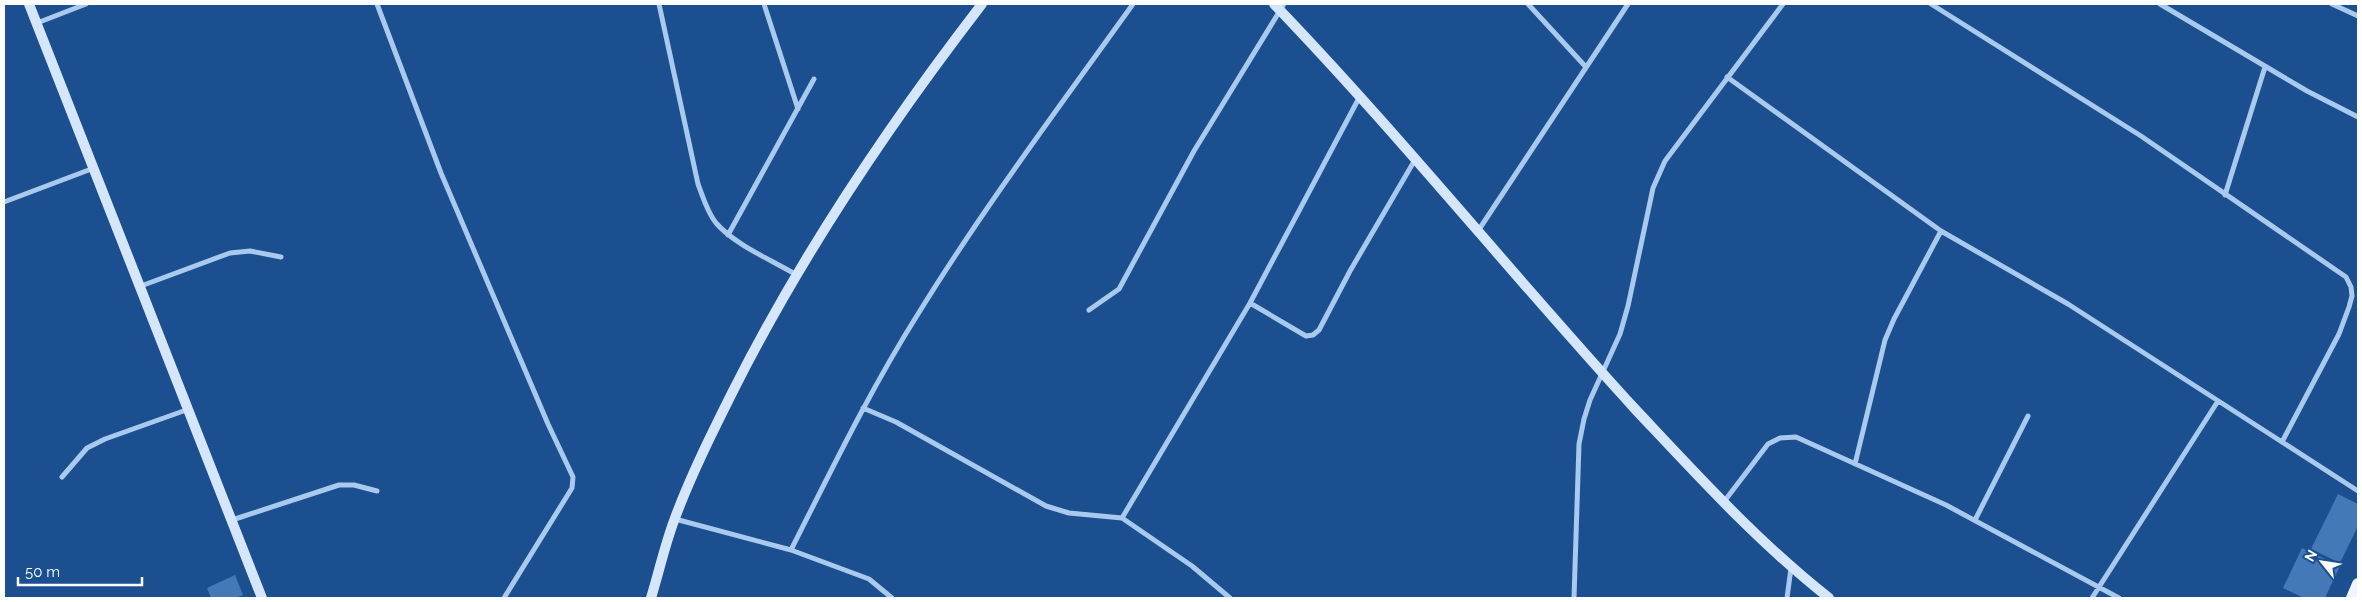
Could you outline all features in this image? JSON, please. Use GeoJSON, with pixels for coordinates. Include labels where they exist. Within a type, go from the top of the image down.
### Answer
{"type":"FeatureCollection","features":[{"type":"Feature","properties":{"kind":"main road"},"geometry":{"type":"LineString","coordinates":[[2352,598],[2358,584]]}},
{"type":"Feature","properties":{"kind":"street"},"geometry":{"type":"LineString","coordinates":[[29,4],[190,409],[262,598]]}},
{"type":"Feature","properties":{"kind":"street"},"geometry":{"type":"LineString","coordinates":[[37,23],[86,4]]}},
{"type":"Feature","properties":{"kind":"street"},"geometry":{"type":"LineString","coordinates":[[377,4],[441,173],[548,424],[573,477],[572,488],[504,598]]}},
{"type":"Feature","properties":{"kind":"street"},"geometry":{"type":"LineString","coordinates":[[659,4],[698,184],[715,222],[728,235],[795,274]]}},
{"type":"Feature","properties":{"kind":"street"},"geometry":{"type":"LineString","coordinates":[[764,4],[798,109]]}},
{"type":"Feature","properties":{"kind":"street"},"geometry":{"type":"LineString","coordinates":[[652,598],[675,519],[707,444],[795,274],[827,222],[890,131],[982,4]]}},
{"type":"Feature","properties":{"kind":"street"},"geometry":{"type":"LineString","coordinates":[[791,550],[863,408],[917,315],[971,232],[1132,4]]}},
{"type":"Feature","properties":{"kind":"street"},"geometry":{"type":"LineString","coordinates":[[1528,4],[1585,66]]}},
{"type":"Feature","properties":{"kind":"street"},"geometry":{"type":"LineString","coordinates":[[1477,232],[1585,66],[1628,4]]}},
{"type":"Feature","properties":{"kind":"street"},"geometry":{"type":"LineString","coordinates":[[1574,598],[1579,444],[1590,400],[1620,334],[1628,306],[1653,188],[1664,161],[1783,4]]}},
{"type":"Feature","properties":{"kind":"street"},"geometry":{"type":"LineString","coordinates":[[1931,4],[2141,136],[2346,277],[2351,286],[2352,296],[2339,334],[2282,442]]}},
{"type":"Feature","properties":{"kind":"street"},"geometry":{"type":"LineString","coordinates":[[2160,4],[2265,67],[2358,117]]}},
{"type":"Feature","properties":{"kind":"street"},"geometry":{"type":"LineString","coordinates":[[2332,4],[2358,16]]}},
{"type":"Feature","properties":{"kind":"street"},"geometry":{"type":"LineString","coordinates":[[1089,310],[1119,289],[1194,151],[1279,6],[1359,98],[1416,158],[1477,232],[1603,374],[1723,503],[1791,568],[1829,598]]}},
{"type":"Feature","properties":{"kind":"street"},"geometry":{"type":"LineString","coordinates":[[2225,195],[2265,67]]}},
{"type":"Feature","properties":{"kind":"street"},"geometry":{"type":"LineString","coordinates":[[1727,78],[1941,231],[2068,304],[2358,491]]}},
{"type":"Feature","properties":{"kind":"street"},"geometry":{"type":"LineString","coordinates":[[728,235],[814,79]]}},
{"type":"Feature","properties":{"kind":"street"},"geometry":{"type":"LineString","coordinates":[[1122,518],[1250,302],[1359,98]]}},
{"type":"Feature","properties":{"kind":"street"},"geometry":{"type":"LineString","coordinates":[[1250,302],[1306,336],[1312,335],[1319,330],[1350,271],[1416,158]]}},
{"type":"Feature","properties":{"kind":"street"},"geometry":{"type":"LineString","coordinates":[[4,202],[94,168]]}},
{"type":"Feature","properties":{"kind":"street"},"geometry":{"type":"LineString","coordinates":[[1856,464],[1885,340],[1894,319],[1941,231]]}},
{"type":"Feature","properties":{"kind":"street"},"geometry":{"type":"LineString","coordinates":[[141,286],[230,253],[250,251],[281,257]]}},
{"type":"Feature","properties":{"kind":"street"},"geometry":{"type":"LineString","coordinates":[[2092,598],[2218,401]]}},
{"type":"Feature","properties":{"kind":"street"},"geometry":{"type":"LineString","coordinates":[[863,408],[896,422],[1046,506],[1069,513],[1122,518],[1192,566],[1230,598]]}},
{"type":"Feature","properties":{"kind":"street"},"geometry":{"type":"LineString","coordinates":[[62,477],[86,448],[105,439],[190,409]]}},
{"type":"Feature","properties":{"kind":"street"},"geometry":{"type":"LineString","coordinates":[[1975,520],[2028,416]]}},
{"type":"Feature","properties":{"kind":"street"},"geometry":{"type":"LineString","coordinates":[[1723,503],[1764,448],[1780,438],[1796,437],[1975,520],[2119,598]]}},
{"type":"Feature","properties":{"kind":"street"},"geometry":{"type":"LineString","coordinates":[[232,520],[339,485],[354,485],[377,491]]}},
{"type":"Feature","properties":{"kind":"street"},"geometry":{"type":"LineString","coordinates":[[675,519],[791,550],[869,579],[892,598]]}},
{"type":"Feature","properties":{"kind":"street"},"geometry":{"type":"LineString","coordinates":[[1787,598],[1791,568]]}},
{"type":"Feature","properties":{"kind":"building"},"geometry":{"type":"Polygon","coordinates":[[[2338,494],[2358,504],[2358,526],[2340,563],[2311,549],[2338,494]]]}},
{"type":"Feature","properties":{"kind":"building"},"geometry":{"type":"Polygon","coordinates":[[[2302,548],[2340,566],[2325,598],[2304,598],[2283,588],[2302,548]]]}},
{"type":"Feature","properties":{"kind":"building"},"geometry":{"type":"Polygon","coordinates":[[[235,575],[243,595],[236,598],[211,598],[207,588],[235,575]]]}}]}
